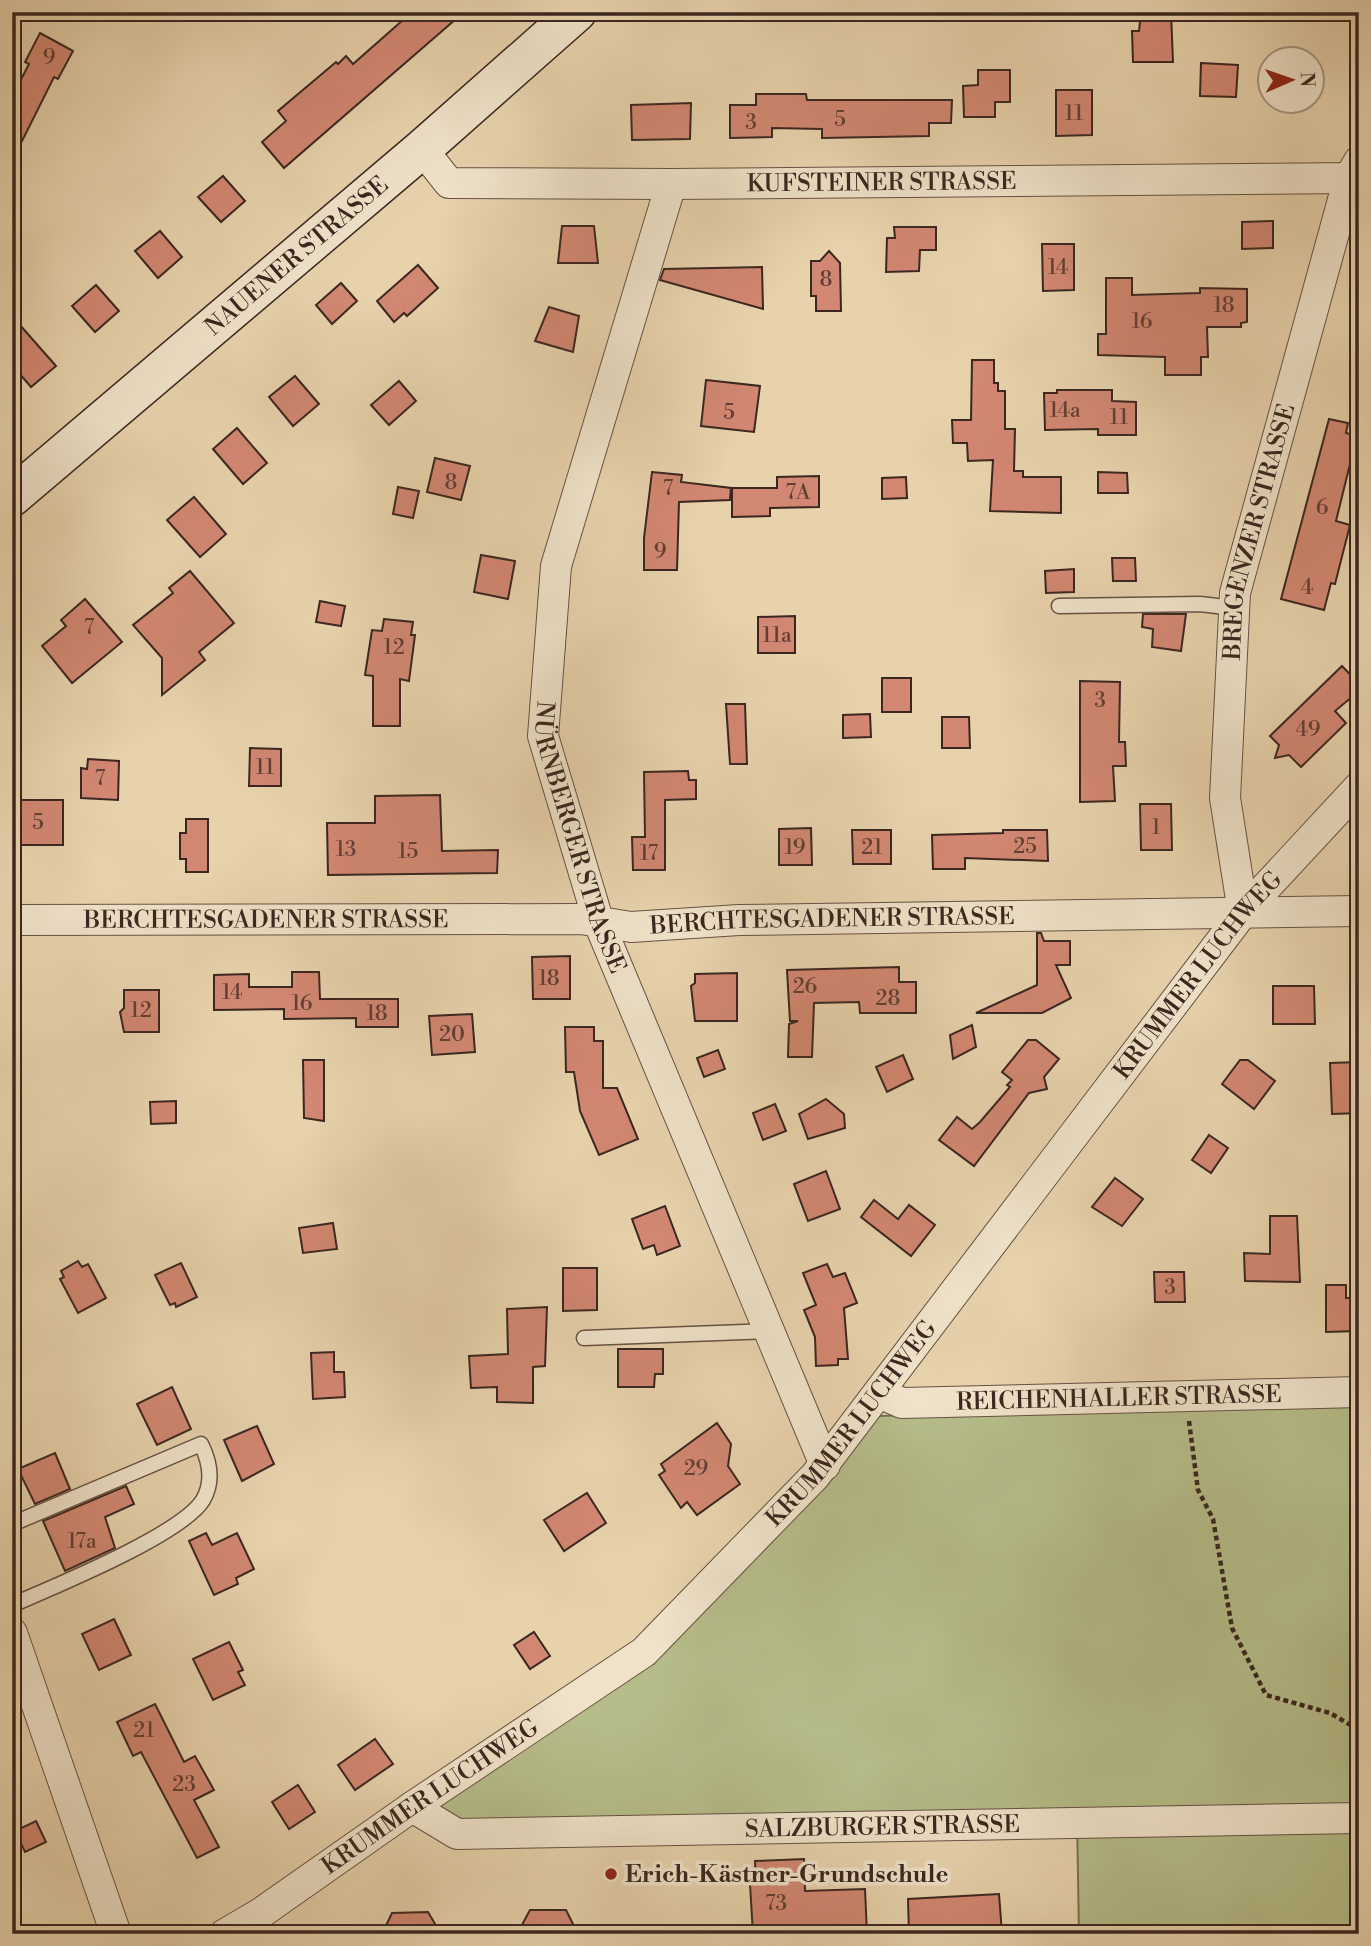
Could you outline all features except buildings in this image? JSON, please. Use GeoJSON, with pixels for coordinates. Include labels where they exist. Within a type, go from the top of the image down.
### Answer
{"type":"FeatureCollection","features":[{"type":"Feature","properties":{"kind":"main road","name":"NAUENER STRASSE"},"geometry":{"type":"LineString","coordinates":[[12,498],[422,149],[577,12]]}},
{"type":"Feature","properties":{"kind":"street","name":"KUFSTEINER STRASSE"},"geometry":{"type":"LineString","coordinates":[[422,149],[449,183],[671,184],[1355,172]]}},
{"type":"Feature","properties":{"kind":"street","name":"BREGENZER STRASSE"},"geometry":{"type":"LineString","coordinates":[[1243,912],[1224,798],[1235,593],[1355,172]]}},
{"type":"Feature","properties":{"kind":"street","name":"NÜRNBERGER STRASSE"},"geometry":{"type":"LineString","coordinates":[[671,184],[556,566],[543,736],[599,923],[825,1465]]}},
{"type":"Feature","properties":{"kind":"street","name":"KRUMMER LUCHWEG"},"geometry":{"type":"LineString","coordinates":[[225,1934],[261,1913],[412,1807],[644,1652],[825,1465],[1243,912],[1359,787]]}},
{"type":"Feature","properties":{"kind":"street","name":"BERCHTESGADENER STRASSE"},"geometry":{"type":"LineString","coordinates":[[12,920],[581,919],[631,927],[739,920],[1359,911]]}},
{"type":"Feature","properties":{"kind":"street","name":"REICHENHALLER STRASSE"},"geometry":{"type":"LineString","coordinates":[[879,1393],[902,1403],[1359,1392]]}},
{"type":"Feature","properties":{"kind":"street"},"geometry":{"type":"LineString","coordinates":[[12,1633],[116,1934]]}},
{"type":"Feature","properties":{"kind":"street","name":"SALZBURGER STRASSE"},"geometry":{"type":"LineString","coordinates":[[412,1807],[457,1834],[1359,1818]]}},
{"type":"Feature","properties":{"kind":"lane"},"geometry":{"type":"LineString","coordinates":[[1059,606],[1187,604],[1234,608]]}},
{"type":"Feature","properties":{"kind":"lane"},"geometry":{"type":"LineString","coordinates":[[584,1338],[770,1331]]}},
{"type":"Feature","properties":{"kind":"lane"},"geometry":{"type":"LineString","coordinates":[[12,1524],[201,1444],[212,1466],[203,1499],[174,1529],[12,1605]]}},
{"type":"Feature","properties":{"kind":"path"},"geometry":{"type":"LineString","coordinates":[[1186,1395],[1198,1490],[1213,1519],[1231,1628],[1266,1695],[1330,1713],[1359,1730]]}},
{"type":"Feature","properties":{"kind":"green space"},"geometry":{"type":"Polygon","coordinates":[[[1359,1402],[1359,1934],[1079,1934],[1077,1818],[456,1828],[423,1807],[654,1659],[879,1416],[1359,1402]]]}},
{"type":"Feature","properties":{"kind":"place","name":"Erich-Kästner-Grundschule"},"geometry":{"type":"Point","coordinates":[611,1874]}}]}
